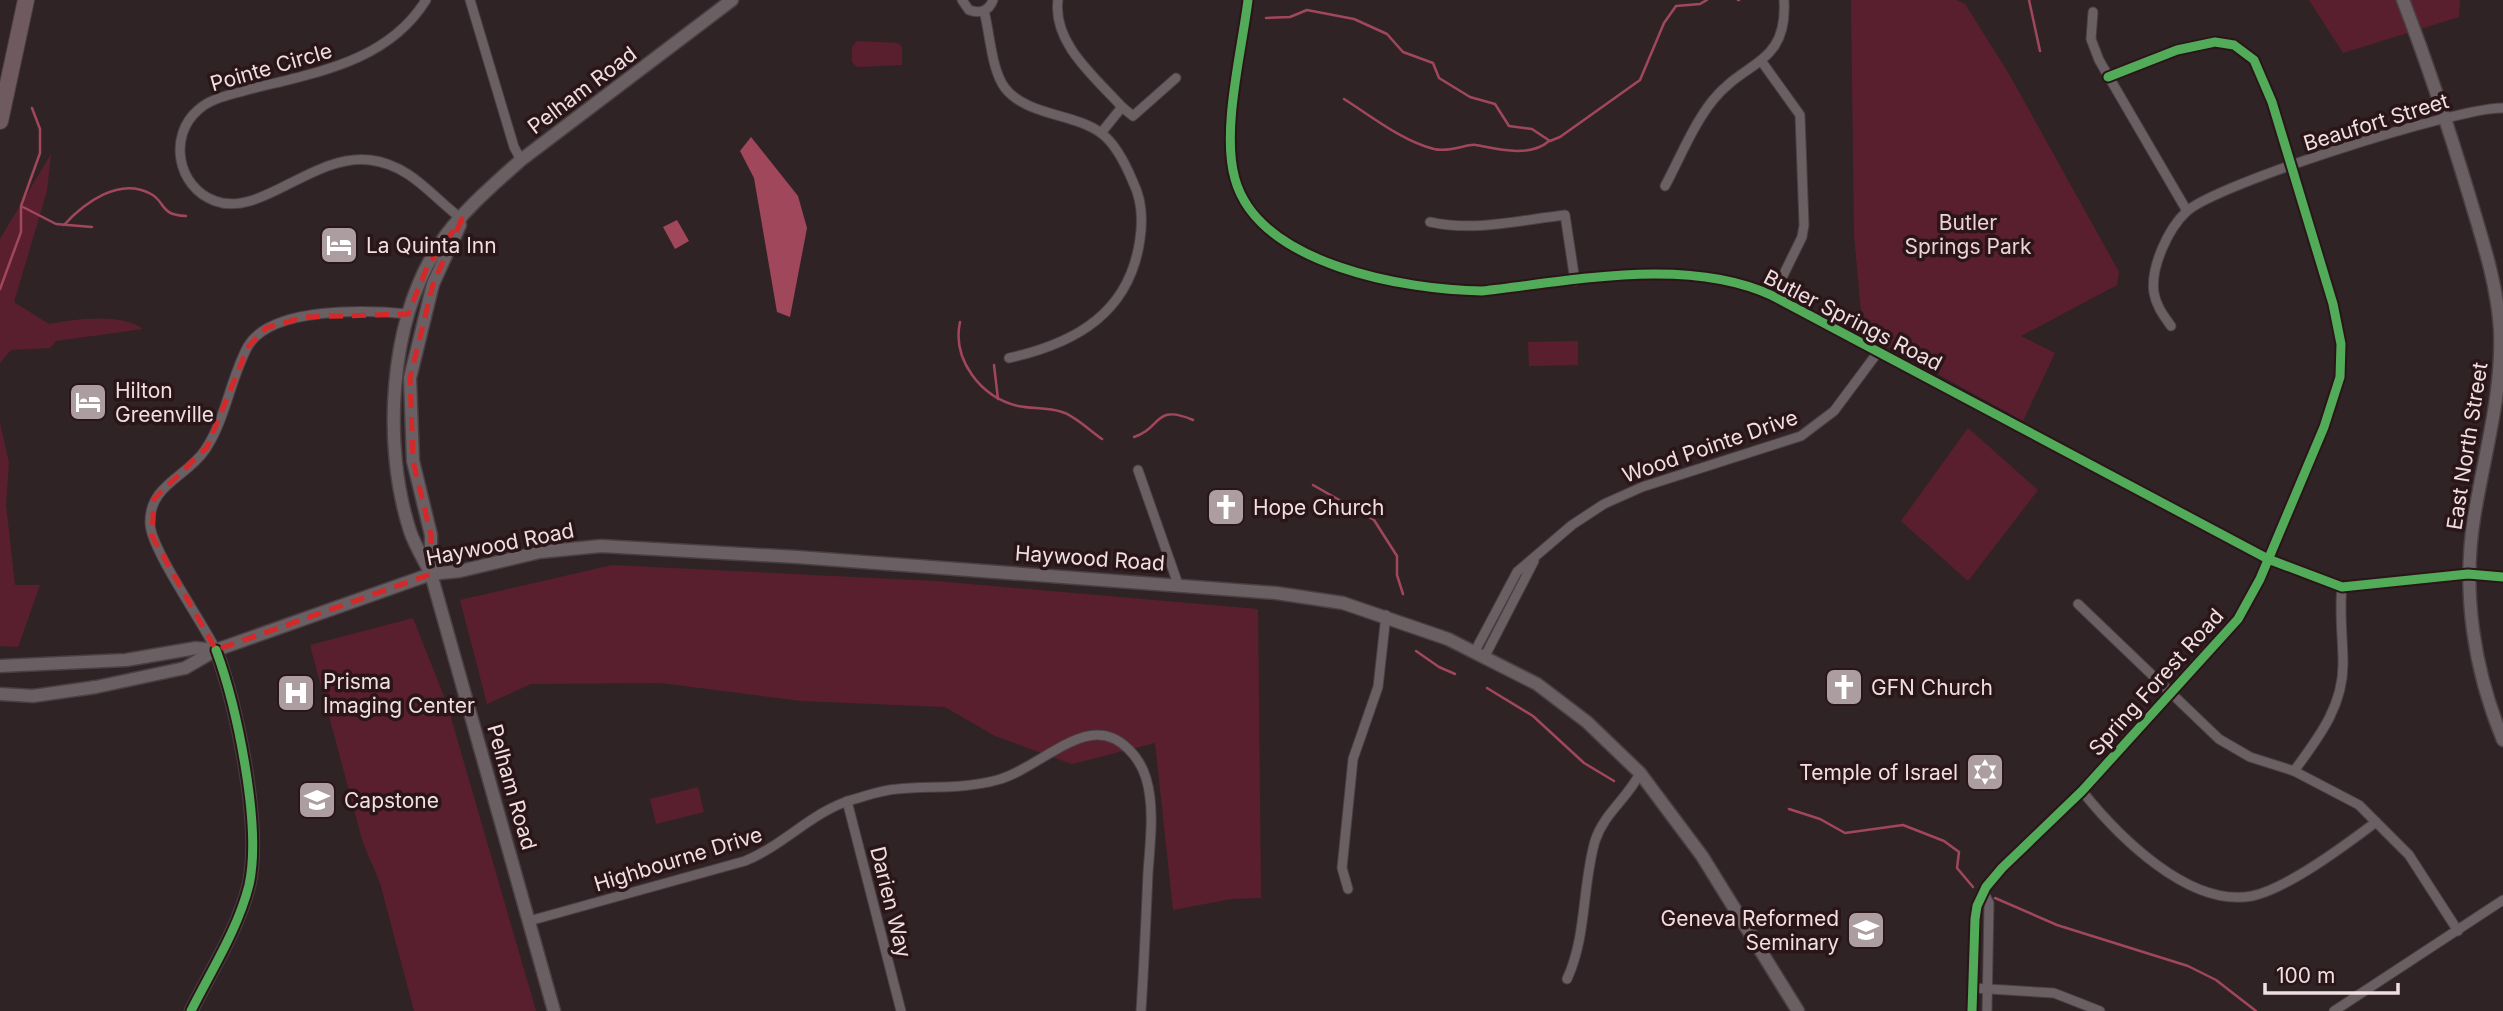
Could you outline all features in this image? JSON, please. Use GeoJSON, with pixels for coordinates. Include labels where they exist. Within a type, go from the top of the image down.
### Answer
{"type":"FeatureCollection","features":[{"type":"Feature","properties":{"kind":"highway"},"geometry":{"type":"LineString","coordinates":[[0,121],[26,0]]}},
{"type":"Feature","properties":{"kind":"main road","name":"Pelham Road"},"geometry":{"type":"LineString","coordinates":[[554,1011],[432,574],[410,529],[398,466],[395,407],[397,365],[409,314],[428,265],[440,243],[462,219],[521,160],[732,0]]}},
{"type":"Feature","properties":{"kind":"main road","name":"East North Street"},"geometry":{"type":"LineString","coordinates":[[2403,0],[2446,119],[2496,296],[2499,404],[2474,519],[2468,574],[2477,652],[2485,688],[2503,740]]}},
{"type":"Feature","properties":{"kind":"main road","name":"Pelham Road"},"geometry":{"type":"LineString","coordinates":[[432,574],[431,535],[413,461],[410,378],[433,284],[450,254],[462,219]]}},
{"type":"Feature","properties":{"kind":"main road","name":"Haywood Road"},"geometry":{"type":"LineString","coordinates":[[0,694],[33,696],[185,668],[216,650],[432,574],[460,572],[540,552],[601,546],[1178,584],[1315,598],[1385,615],[1480,654],[1537,684],[1577,714],[1640,773],[1702,856],[1798,1011]]}},
{"type":"Feature","properties":{"kind":"main road","name":"Haywood Road"},"geometry":{"type":"LineString","coordinates":[[0,666],[126,660],[197,648],[216,650]]}},
{"type":"Feature","properties":{"kind":"main road"},"geometry":{"type":"LineString","coordinates":[[191,1011],[244,899],[254,852],[253,819],[228,682],[216,650]]}},
{"type":"Feature","properties":{"kind":"street","name":"Pointe Circle"},"geometry":{"type":"LineString","coordinates":[[426,0],[398,34],[365,56],[335,67],[221,97],[200,107],[183,130],[179,147],[181,162],[186,176],[200,193],[215,201],[233,205],[267,195],[318,168],[369,160],[391,166],[419,180],[462,219]]}},
{"type":"Feature","properties":{"kind":"street"},"geometry":{"type":"LineString","coordinates":[[470,0],[514,147],[521,160]]}},
{"type":"Feature","properties":{"kind":"street"},"geometry":{"type":"LineString","coordinates":[[962,0],[969,10],[984,11]]}},
{"type":"Feature","properties":{"kind":"street"},"geometry":{"type":"LineString","coordinates":[[984,11],[993,0]]}},
{"type":"Feature","properties":{"kind":"street"},"geometry":{"type":"LineString","coordinates":[[1058,0],[1056,12],[1068,46],[1133,116],[1176,78]]}},
{"type":"Feature","properties":{"kind":"street","name":"Butler Springs Road"},"geometry":{"type":"LineString","coordinates":[[1248,0],[1231,127],[1231,161],[1241,195],[1249,209],[1271,232],[1338,265],[1406,285],[1482,291],[1575,281],[1701,275],[1755,287],[2268,559],[2342,587],[2468,574],[2503,577]]}},
{"type":"Feature","properties":{"kind":"street"},"geometry":{"type":"LineString","coordinates":[[1665,186],[1714,99],[1762,62],[1779,41],[1784,18],[1784,0]]}},
{"type":"Feature","properties":{"kind":"street"},"geometry":{"type":"LineString","coordinates":[[984,11],[997,68],[1005,88],[1043,110],[1101,133],[1125,164],[1136,189],[1143,219],[1134,271],[1114,303],[1097,321],[1068,341],[1009,358]]}},
{"type":"Feature","properties":{"kind":"street"},"geometry":{"type":"LineString","coordinates":[[2093,12],[2091,39],[2108,77],[2187,211],[2159,258],[2153,282],[2156,302],[2171,326]]}},
{"type":"Feature","properties":{"kind":"street","name":"Spring Forest Road"},"geometry":{"type":"LineString","coordinates":[[1972,1011],[1975,919],[1977,906],[1984,893],[2002,868],[2082,791],[2238,619],[2268,559],[2324,427],[2341,367],[2340,334],[2333,304],[2262,74],[2254,60],[2243,49],[2223,42],[2193,46],[2108,77]]}},
{"type":"Feature","properties":{"kind":"street"},"geometry":{"type":"LineString","coordinates":[[1762,62],[1794,103],[1802,127],[1802,237],[1773,296]]}},
{"type":"Feature","properties":{"kind":"street"},"geometry":{"type":"LineString","coordinates":[[1101,133],[1122,107]]}},
{"type":"Feature","properties":{"kind":"street","name":"Beaufort Street"},"geometry":{"type":"LineString","coordinates":[[2187,211],[2291,167],[2369,140],[2446,119],[2503,108]]}},
{"type":"Feature","properties":{"kind":"street"},"geometry":{"type":"LineString","coordinates":[[1430,222],[1452,227],[1566,215],[1575,281]]}},
{"type":"Feature","properties":{"kind":"street"},"geometry":{"type":"LineString","coordinates":[[216,650],[152,536],[150,514],[154,499],[192,466],[207,447],[248,347],[266,328],[287,319],[305,317],[368,312],[409,314]]}},
{"type":"Feature","properties":{"kind":"street","name":"Wood Pointe Drive"},"geometry":{"type":"LineString","coordinates":[[1480,654],[1536,556],[1586,515],[1625,494],[1801,436],[1834,411],[1878,352]]}},
{"type":"Feature","properties":{"kind":"street"},"geometry":{"type":"LineString","coordinates":[[1138,470],[1178,584]]}},
{"type":"Feature","properties":{"kind":"street"},"geometry":{"type":"LineString","coordinates":[[2294,771],[2328,722],[2340,694],[2343,664],[2342,587]]}},
{"type":"Feature","properties":{"kind":"street"},"geometry":{"type":"LineString","coordinates":[[2078,604],[2230,746],[2261,762],[2294,771],[2348,797],[2409,855],[2458,931]]}},
{"type":"Feature","properties":{"kind":"street"},"geometry":{"type":"LineString","coordinates":[[1348,889],[1342,868],[1353,759],[1378,688],[1385,615]]}},
{"type":"Feature","properties":{"kind":"street","name":"Highbourne Drive"},"geometry":{"type":"LineString","coordinates":[[530,921],[745,860],[778,846],[821,813],[847,801],[884,790],[997,780],[1024,770],[1087,736],[1100,734],[1120,741],[1143,771],[1150,798],[1141,1011]]}},
{"type":"Feature","properties":{"kind":"street"},"geometry":{"type":"LineString","coordinates":[[1567,979],[1577,958],[1598,834],[1609,814],[1634,786],[1640,773]]}},
{"type":"Feature","properties":{"kind":"street"},"geometry":{"type":"LineString","coordinates":[[2082,791],[2118,830],[2161,867],[2203,891],[2230,897],[2252,896],[2273,889],[2376,822]]}},
{"type":"Feature","properties":{"kind":"street","name":"Darien Way"},"geometry":{"type":"LineString","coordinates":[[847,801],[901,1011]]}},
{"type":"Feature","properties":{"kind":"street"},"geometry":{"type":"LineString","coordinates":[[1984,893],[1989,903],[1987,1011]]}},
{"type":"Feature","properties":{"kind":"street"},"geometry":{"type":"LineString","coordinates":[[2334,1011],[2503,900]]}},
{"type":"Feature","properties":{"kind":"street"},"geometry":{"type":"LineString","coordinates":[[1973,988],[2054,993],[2100,1011]]}},
{"type":"Feature","properties":{"kind":"highlighted area"},"geometry":{"type":"Polygon","coordinates":[[[462,219],[433,284],[410,378],[413,461],[431,535],[431,574],[216,650],[152,536],[154,499],[207,447],[248,347],[266,328],[305,317],[408,314],[428,265],[462,219]]]}},
{"type":"Feature","properties":{"kind":"green space","name":"Butler Springs Park"},"geometry":{"type":"Polygon","coordinates":[[[1851,0],[1956,0],[1965,4],[2009,74],[2119,272],[2117,285],[2021,336],[2055,353],[2023,421],[1863,333],[1854,235],[1851,0]]]}},
{"type":"Feature","properties":{"kind":"green space"},"geometry":{"type":"Polygon","coordinates":[[[2309,0],[2460,0],[2459,17],[2343,53],[2309,0]]]}},
{"type":"Feature","properties":{"kind":"green space"},"geometry":{"type":"Polygon","coordinates":[[[857,41],[898,43],[902,47],[902,65],[857,67],[852,62],[852,47],[857,41]]]}},
{"type":"Feature","properties":{"kind":"green space"},"geometry":{"type":"Polygon","coordinates":[[[51,154],[47,191],[14,302],[49,324],[111,319],[143,329],[56,341],[50,348],[11,350],[0,363],[0,239],[51,154]]]}},
{"type":"Feature","properties":{"kind":"green space"},"geometry":{"type":"Polygon","coordinates":[[[1578,341],[1578,365],[1529,366],[1528,342],[1578,341]]]}},
{"type":"Feature","properties":{"kind":"green space"},"geometry":{"type":"Polygon","coordinates":[[[0,423],[9,463],[6,504],[15,585],[40,585],[18,647],[0,646],[0,423]]]}},
{"type":"Feature","properties":{"kind":"green space"},"geometry":{"type":"Polygon","coordinates":[[[1968,428],[2038,490],[1968,581],[1901,521],[1968,428]]]}},
{"type":"Feature","properties":{"kind":"green space"},"geometry":{"type":"Polygon","coordinates":[[[612,565],[935,581],[1258,609],[1261,898],[1231,899],[1173,910],[1155,743],[1072,764],[995,736],[945,707],[801,701],[661,683],[531,684],[487,704],[460,600],[612,565]]]}},
{"type":"Feature","properties":{"kind":"green space"},"geometry":{"type":"Polygon","coordinates":[[[413,618],[447,704],[536,1011],[414,1011],[380,883],[363,843],[310,645],[413,618]]]}},
{"type":"Feature","properties":{"kind":"green space"},"geometry":{"type":"Polygon","coordinates":[[[698,787],[704,812],[656,824],[650,799],[698,787]]]}},
{"type":"Feature","properties":{"kind":"shaded area"},"geometry":{"type":"Polygon","coordinates":[[[751,137],[798,196],[807,228],[790,317],[777,312],[754,178],[740,151],[751,137]]]}},
{"type":"Feature","properties":{"kind":"shaded area"},"geometry":{"type":"Polygon","coordinates":[[[677,220],[689,241],[675,249],[663,227],[677,220]]]}},
{"type":"Feature","properties":{"kind":"waterway"},"geometry":{"type":"LineString","coordinates":[[1266,18],[1290,17],[1307,10],[1354,19],[1387,34],[1403,52],[1433,63],[1439,78],[1470,97],[1495,104],[1509,126],[1532,129],[1550,141],[1560,137],[1640,80],[1664,23],[1676,6],[1700,4],[1707,0]]}},
{"type":"Feature","properties":{"kind":"waterway"},"geometry":{"type":"LineString","coordinates":[[2029,0],[2040,51]]}},
{"type":"Feature","properties":{"kind":"waterway"},"geometry":{"type":"LineString","coordinates":[[1344,99],[1399,134],[1434,149],[1447,150],[1473,145],[1523,151],[1549,141]]}},
{"type":"Feature","properties":{"kind":"waterway"},"geometry":{"type":"LineString","coordinates":[[0,289],[21,232],[21,206],[40,153],[40,129],[32,108]]}},
{"type":"Feature","properties":{"kind":"waterway"},"geometry":{"type":"LineString","coordinates":[[64,225],[91,201],[114,190],[127,188],[151,194],[167,211],[186,216]]}},
{"type":"Feature","properties":{"kind":"waterway"},"geometry":{"type":"LineString","coordinates":[[23,207],[56,224],[92,227]]}},
{"type":"Feature","properties":{"kind":"waterway"},"geometry":{"type":"LineString","coordinates":[[960,322],[960,349],[965,362],[981,385],[1004,401],[1018,406],[1051,409],[1067,414],[1102,439]]}},
{"type":"Feature","properties":{"kind":"waterway"},"geometry":{"type":"LineString","coordinates":[[994,365],[998,399]]}},
{"type":"Feature","properties":{"kind":"waterway"},"geometry":{"type":"LineString","coordinates":[[1134,437],[1164,416],[1171,414],[1193,420]]}},
{"type":"Feature","properties":{"kind":"waterway"},"geometry":{"type":"LineString","coordinates":[[1313,485],[1374,520],[1397,556],[1397,575],[1403,594]]}},
{"type":"Feature","properties":{"kind":"waterway"},"geometry":{"type":"LineString","coordinates":[[1416,651],[1455,674]]}},
{"type":"Feature","properties":{"kind":"waterway"},"geometry":{"type":"LineString","coordinates":[[1487,688],[1533,716],[1584,763],[1614,781]]}},
{"type":"Feature","properties":{"kind":"waterway"},"geometry":{"type":"LineString","coordinates":[[1789,809],[1820,819],[1845,833],[1903,825],[1944,841],[1959,852],[1957,868],[1973,887]]}},
{"type":"Feature","properties":{"kind":"waterway"},"geometry":{"type":"LineString","coordinates":[[1995,898],[2057,925],[2188,966],[2216,980],[2256,1011]]}},
{"type":"Feature","properties":{"kind":"cycle path"},"geometry":{"type":"LineString","coordinates":[[1248,0],[1231,114],[1231,160],[1235,179],[1249,208],[1273,233],[1304,252],[1339,267],[1377,278],[1451,289],[1482,291],[1591,278],[1667,274],[1740,284],[1773,296],[2268,559],[2342,587],[2468,574],[2503,577]]}},
{"type":"Feature","properties":{"kind":"cycle path"},"geometry":{"type":"LineString","coordinates":[[1972,1011],[1975,919],[1977,906],[1986,887],[2002,868],[2082,791],[2238,619],[2260,579],[2324,427],[2340,377],[2341,344],[2333,304],[2272,102],[2254,60],[2234,45],[2215,42],[2177,50],[2108,77]]}},
{"type":"Feature","properties":{"kind":"cycle path"},"geometry":{"type":"LineString","coordinates":[[191,1011],[238,918],[249,885],[252,860],[250,800],[245,767],[232,702],[216,650]]}},
{"type":"Feature","properties":{"kind":"place","name":"La Quinta Inn"},"geometry":{"type":"Point","coordinates":[339,245]}},
{"type":"Feature","properties":{"kind":"place","name":"Hilton Greenville"},"geometry":{"type":"Point","coordinates":[88,402]}},
{"type":"Feature","properties":{"kind":"place","name":"Hope Church"},"geometry":{"type":"Point","coordinates":[1226,507]}},
{"type":"Feature","properties":{"kind":"place","name":"GFN Church"},"geometry":{"type":"Point","coordinates":[1844,687]}},
{"type":"Feature","properties":{"kind":"place","name":"Prisma Imaging Center"},"geometry":{"type":"Point","coordinates":[296,693]}},
{"type":"Feature","properties":{"kind":"place","name":"Temple of Israel"},"geometry":{"type":"Point","coordinates":[1985,772]}},
{"type":"Feature","properties":{"kind":"place","name":"Capstone"},"geometry":{"type":"Point","coordinates":[317,800]}},
{"type":"Feature","properties":{"kind":"place","name":"Geneva Reformed Seminary"},"geometry":{"type":"Point","coordinates":[1866,930]}}]}
